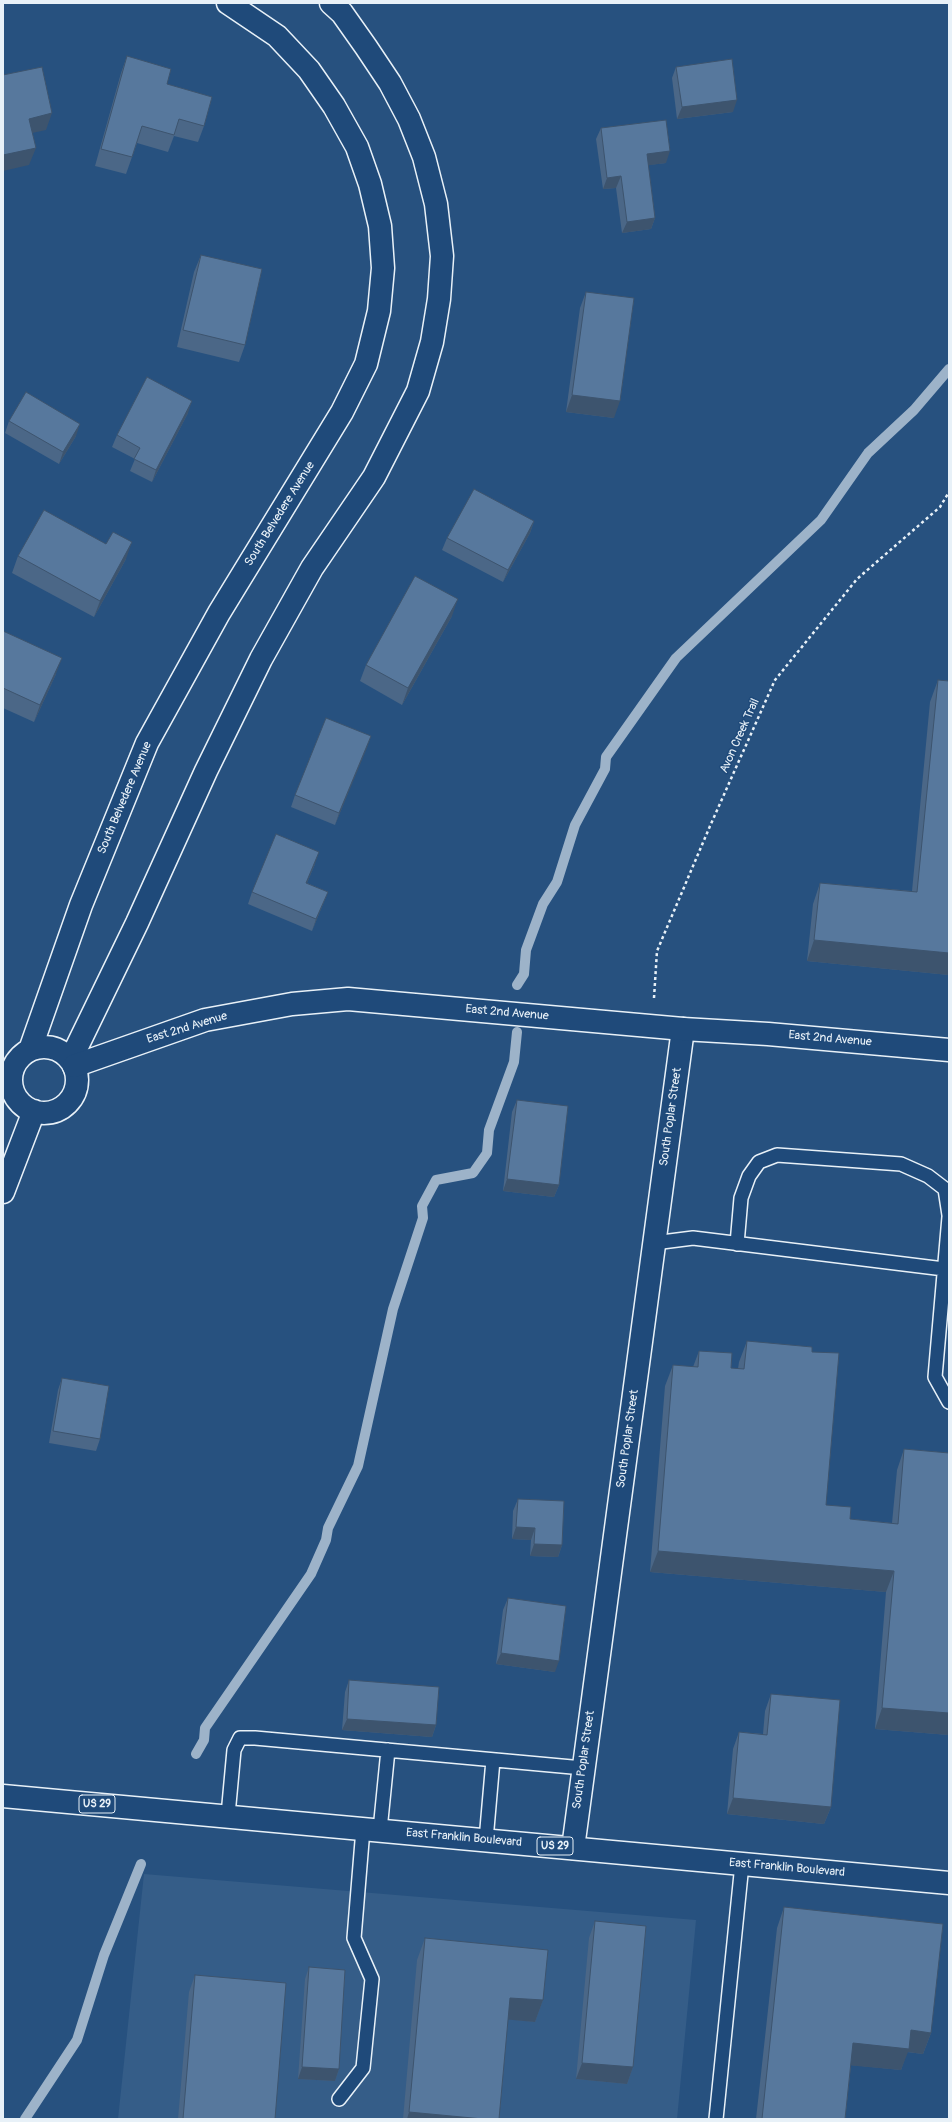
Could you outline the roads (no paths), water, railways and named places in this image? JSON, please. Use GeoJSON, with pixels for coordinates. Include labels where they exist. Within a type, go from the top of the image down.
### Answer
{"type":"FeatureCollection","features":[{"type":"Feature","properties":{"kind":"street","name":"South Belvedere Avenue"},"geometry":{"type":"LineString","coordinates":[[30,1050],[81,905],[147,743],[219,613],[342,412],[366,364],[379,311],[383,268],[380,226],[370,184],[357,147],[334,106],[309,70],[277,36],[228,3]]}},
{"type":"Feature","properties":{"kind":"street"},"geometry":{"type":"LineString","coordinates":[[72,1062],[206,771],[261,659],[312,568],[374,477],[418,391],[432,342],[439,299],[442,256],[436,204],[424,157],[408,119],[390,83],[342,13],[331,3]]}},
{"type":"Feature","properties":{"kind":"street","name":"East 2nd Avenue"},"geometry":{"type":"LineString","coordinates":[[72,1062],[205,1020],[292,1004],[348,999],[683,1029],[768,1034],[949,1050]]}},
{"type":"Feature","properties":{"kind":"street","name":"South Poplar Street"},"geometry":{"type":"LineString","coordinates":[[573,1848],[683,1029]]}},
{"type":"Feature","properties":{"kind":"street"},"geometry":{"type":"LineString","coordinates":[[41,1046],[52,1048],[63,1052],[72,1062],[78,1079],[76,1090],[71,1099],[64,1106],[55,1111],[44,1113],[34,1111],[24,1106],[8,1088],[17,1061],[30,1050],[41,1046]]}},
{"type":"Feature","properties":{"kind":"street"},"geometry":{"type":"LineString","coordinates":[[3,1192],[34,1111]]}},
{"type":"Feature","properties":{"kind":"street","name":"East Franklin Boulevard"},"geometry":{"type":"LineString","coordinates":[[3,1796],[949,1883]]}},
{"type":"Feature","properties":{"kind":"lane"},"geometry":{"type":"LineString","coordinates":[[737,1244],[741,1198],[749,1176],[759,1162],[778,1155],[901,1164],[928,1176],[945,1189],[949,1216],[935,1378],[949,1402]]}},
{"type":"Feature","properties":{"kind":"lane"},"geometry":{"type":"LineString","coordinates":[[654,1243],[693,1238],[944,1269]]}},
{"type":"Feature","properties":{"kind":"lane"},"geometry":{"type":"LineString","coordinates":[[228,1816],[234,1750],[240,1738],[255,1738],[583,1768]]}},
{"type":"Feature","properties":{"kind":"lane"},"geometry":{"type":"LineString","coordinates":[[339,2099],[364,2068],[372,1979],[354,1938],[372,1830],[388,1750]]}},
{"type":"Feature","properties":{"kind":"lane"},"geometry":{"type":"LineString","coordinates":[[486,1840],[493,1760]]}},
{"type":"Feature","properties":{"kind":"lane"},"geometry":{"type":"LineString","coordinates":[[716,2119],[742,1864]]}},
{"type":"Feature","properties":{"kind":"waterway"},"geometry":{"type":"LineString","coordinates":[[517,985],[524,974],[526,950],[543,904],[557,882],[575,825],[605,769],[606,757],[676,658],[821,520],[868,453],[914,410],[949,369]]}},
{"type":"Feature","properties":{"kind":"waterway"},"geometry":{"type":"LineString","coordinates":[[196,1754],[204,1740],[205,1728],[311,1574],[326,1540],[328,1528],[358,1466],[393,1309],[423,1218],[422,1206],[436,1180],[473,1173],[487,1153],[489,1130],[514,1062],[517,1032]]}},
{"type":"Feature","properties":{"kind":"waterway"},"geometry":{"type":"LineString","coordinates":[[25,2119],[77,2040],[104,1955],[141,1864]]}}]}
